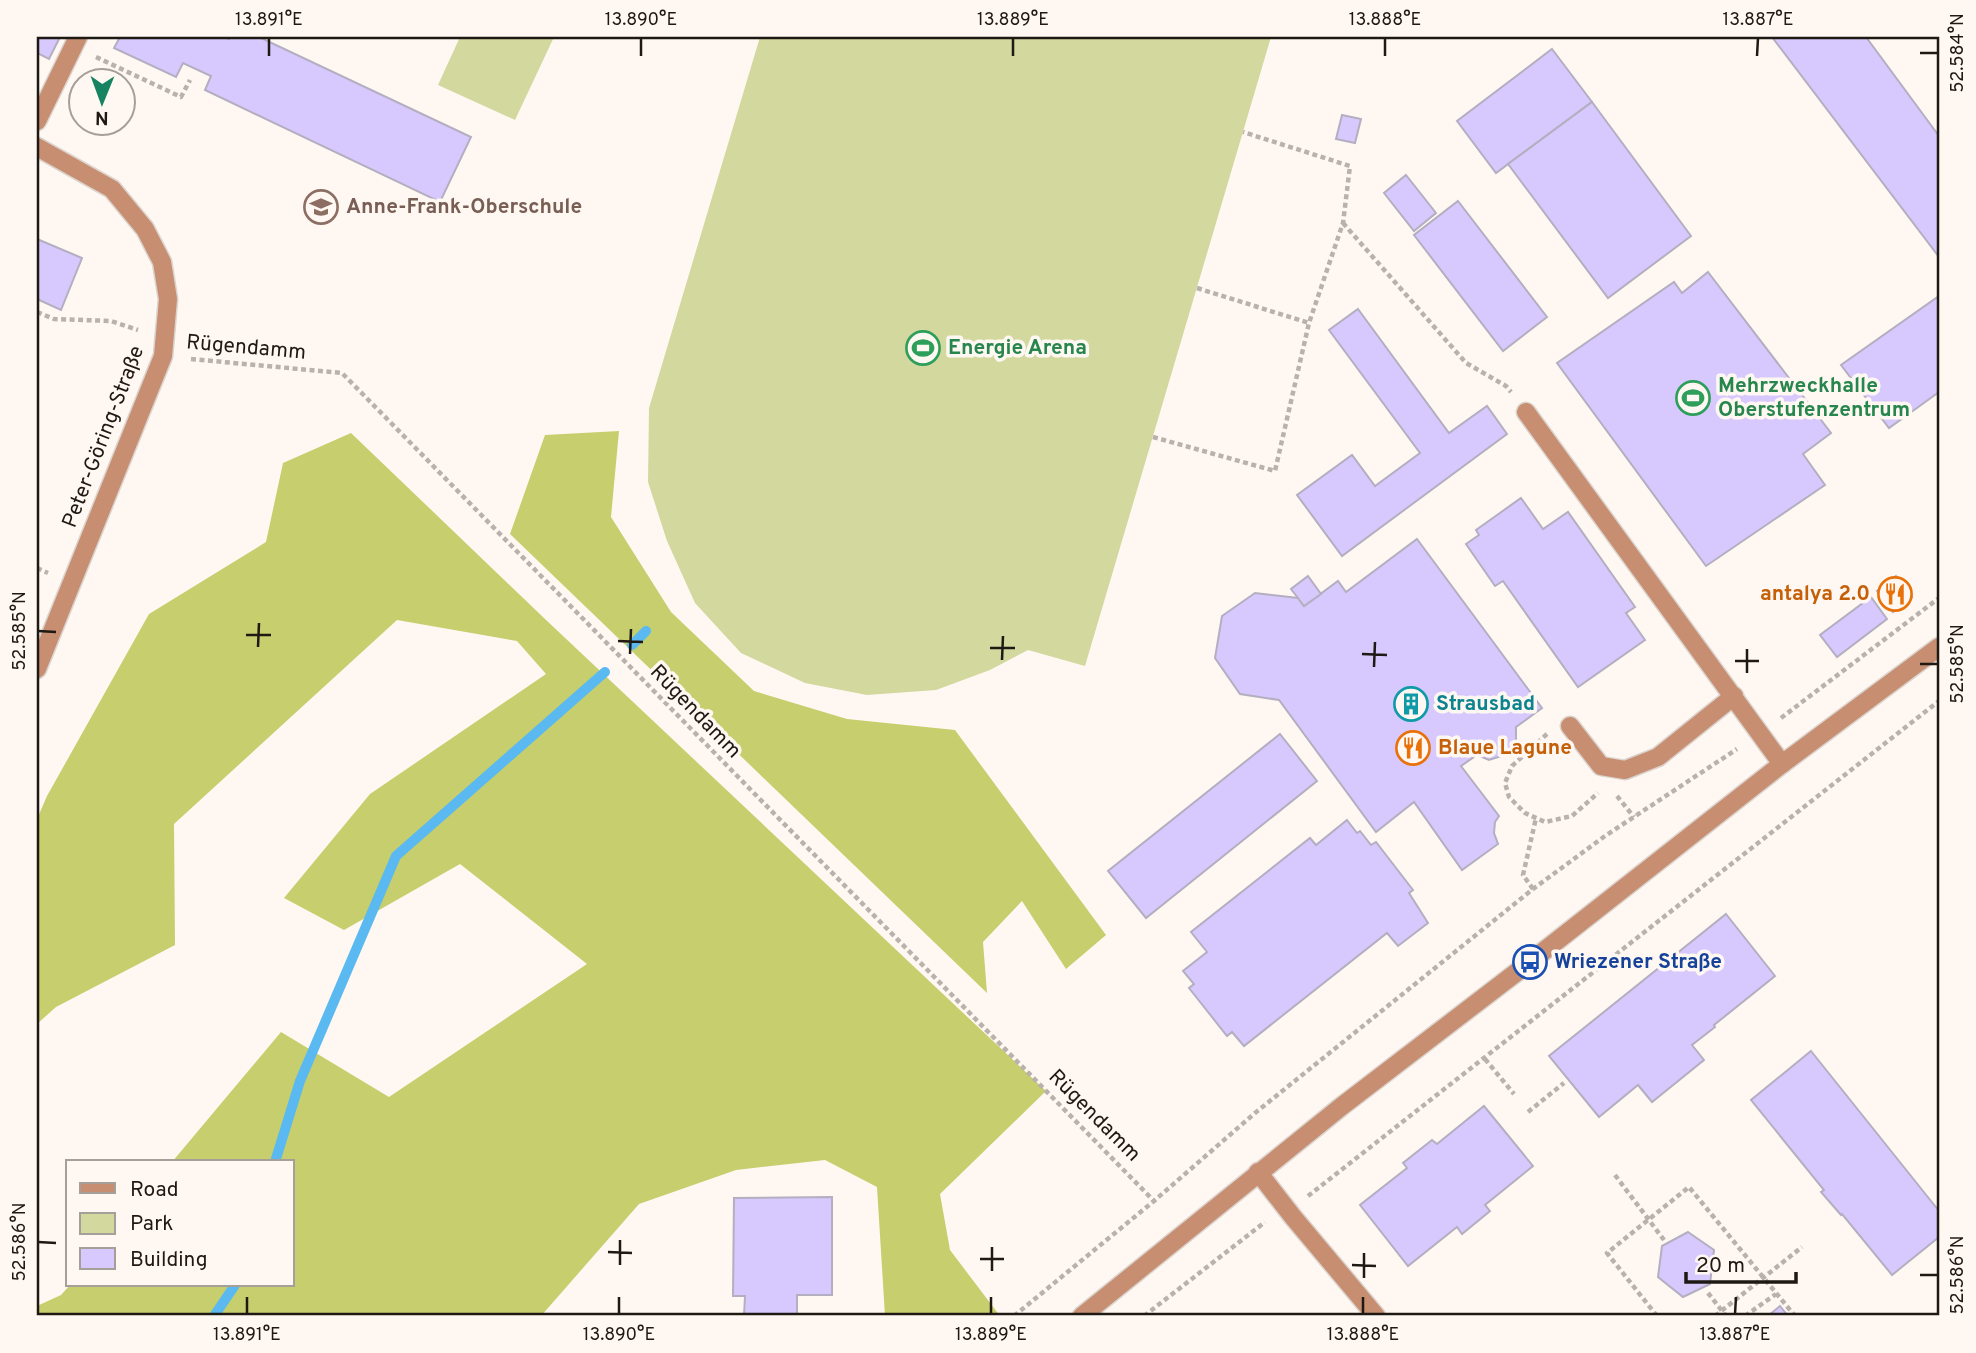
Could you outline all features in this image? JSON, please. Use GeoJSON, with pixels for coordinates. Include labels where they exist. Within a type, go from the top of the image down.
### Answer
{"type":"FeatureCollection","features":[{"type":"Feature","properties":{"kind":"street"},"geometry":{"type":"LineString","coordinates":[[37,121],[76,42]]}},
{"type":"Feature","properties":{"kind":"street","name":"Peter-Göring-Straße"},"geometry":{"type":"LineString","coordinates":[[37,147],[112,189],[145,229],[162,262],[168,299],[164,347],[37,670]]}},
{"type":"Feature","properties":{"kind":"street"},"geometry":{"type":"LineString","coordinates":[[1526,412],[1782,764]]}},
{"type":"Feature","properties":{"kind":"street"},"geometry":{"type":"LineString","coordinates":[[1082,1316],[1258,1172],[1782,764],[1939,647]]}},
{"type":"Feature","properties":{"kind":"street"},"geometry":{"type":"LineString","coordinates":[[1570,726],[1601,766],[1625,769],[1658,757],[1734,696]]}},
{"type":"Feature","properties":{"kind":"street"},"geometry":{"type":"LineString","coordinates":[[1258,1172],[1376,1316]]}},
{"type":"Feature","properties":{"kind":"path"},"geometry":{"type":"LineString","coordinates":[[76,42],[181,97],[190,80]]}},
{"type":"Feature","properties":{"kind":"path"},"geometry":{"type":"LineString","coordinates":[[1153,437],[1275,471],[1309,323],[1343,223],[1350,166],[1243,132]]}},
{"type":"Feature","properties":{"kind":"path"},"geometry":{"type":"LineString","coordinates":[[1343,223],[1466,363],[1506,386],[1526,412]]}},
{"type":"Feature","properties":{"kind":"path"},"geometry":{"type":"LineString","coordinates":[[1197,288],[1309,323]]}},
{"type":"Feature","properties":{"kind":"path","name":"Rügendamm"},"geometry":{"type":"LineString","coordinates":[[37,312],[54,319],[111,321],[164,347],[342,373],[1154,1201]]}},
{"type":"Feature","properties":{"kind":"path"},"geometry":{"type":"LineString","coordinates":[[1014,1316],[1154,1201],[1255,1113],[1564,864],[1760,733],[1939,598]]}},
{"type":"Feature","properties":{"kind":"path"},"geometry":{"type":"LineString","coordinates":[[1144,1316],[1258,1227],[1316,1191],[1939,701]]}},
{"type":"Feature","properties":{"kind":"path"},"geometry":{"type":"LineString","coordinates":[[1570,726],[1550,732],[1512,766],[1505,783],[1509,797],[1525,813],[1545,822],[1572,816],[1625,769]]}},
{"type":"Feature","properties":{"kind":"path"},"geometry":{"type":"LineString","coordinates":[[1608,784],[1633,817]]}},
{"type":"Feature","properties":{"kind":"path"},"geometry":{"type":"LineString","coordinates":[[1533,889],[1523,875],[1536,818]]}},
{"type":"Feature","properties":{"kind":"path"},"geometry":{"type":"LineString","coordinates":[[1485,1059],[1514,1094]]}},
{"type":"Feature","properties":{"kind":"path"},"geometry":{"type":"LineString","coordinates":[[1528,1112],[1564,1083]]}},
{"type":"Feature","properties":{"kind":"path"},"geometry":{"type":"LineString","coordinates":[[1615,1175],[1664,1240]]}},
{"type":"Feature","properties":{"kind":"path"},"geometry":{"type":"LineString","coordinates":[[1657,1316],[1607,1253],[1689,1187],[1796,1316]]}},
{"type":"Feature","properties":{"kind":"path"},"geometry":{"type":"LineString","coordinates":[[1715,1316],[1802,1247]]}},
{"type":"Feature","properties":{"kind":"path"},"geometry":{"type":"LineString","coordinates":[[1708,1293],[1726,1316]]}},
{"type":"Feature","properties":{"kind":"path"},"geometry":{"type":"LineString","coordinates":[[1745,1316],[1776,1294]]}},
{"type":"Feature","properties":{"kind":"green space"},"geometry":{"type":"Polygon","coordinates":[[[460,37],[554,37],[515,120],[438,85],[460,37]]]}},
{"type":"Feature","properties":{"kind":"green space","name":"Energie Arena"},"geometry":{"type":"Polygon","coordinates":[[[760,37],[1271,37],[1085,666],[1028,650],[990,670],[936,690],[867,695],[805,683],[741,653],[695,603],[667,541],[648,482],[649,408],[760,37]]]}},
{"type":"Feature","properties":{"kind":"green space"},"geometry":{"type":"Polygon","coordinates":[[[619,431],[611,517],[671,612],[754,691],[847,719],[955,730],[1106,935],[1066,969],[1022,901],[983,942],[987,993],[510,534],[545,435],[619,431]]]}},
{"type":"Feature","properties":{"kind":"green space"},"geometry":{"type":"Polygon","coordinates":[[[351,433],[1046,1091],[940,1194],[950,1250],[1000,1316],[885,1316],[877,1187],[825,1160],[736,1170],[639,1204],[541,1316],[37,1316],[37,1306],[61,1295],[69,1286],[294,1286],[294,1160],[174,1160],[281,1032],[389,1097],[587,964],[460,864],[344,930],[284,898],[370,794],[546,674],[517,641],[397,620],[174,824],[175,945],[56,1007],[37,1024],[37,819],[47,796],[149,614],[266,542],[283,463],[351,433]]]}},
{"type":"Feature","properties":{"kind":"building"},"geometry":{"type":"Polygon","coordinates":[[[37,37],[60,37],[49,59],[37,53],[37,37]]]}},
{"type":"Feature","properties":{"kind":"building"},"geometry":{"type":"Polygon","coordinates":[[[120,37],[259,37],[471,137],[440,202],[205,90],[211,76],[183,63],[176,77],[114,48],[120,37]]]}},
{"type":"Feature","properties":{"kind":"building"},"geometry":{"type":"Polygon","coordinates":[[[1772,37],[1866,37],[1939,136],[1939,257],[1772,37]]]}},
{"type":"Feature","properties":{"kind":"building"},"geometry":{"type":"Polygon","coordinates":[[[1552,49],[1592,102],[1496,173],[1457,121],[1552,49]]]}},
{"type":"Feature","properties":{"kind":"building"},"geometry":{"type":"Polygon","coordinates":[[[1592,102],[1691,236],[1608,298],[1508,164],[1592,102]]]}},
{"type":"Feature","properties":{"kind":"building"},"geometry":{"type":"Polygon","coordinates":[[[1342,115],[1361,119],[1355,143],[1336,139],[1342,115]]]}},
{"type":"Feature","properties":{"kind":"building"},"geometry":{"type":"Polygon","coordinates":[[[1406,175],[1436,213],[1414,231],[1384,193],[1406,175]]]}},
{"type":"Feature","properties":{"kind":"building"},"geometry":{"type":"Polygon","coordinates":[[[1458,201],[1547,317],[1503,351],[1414,235],[1458,201]]]}},
{"type":"Feature","properties":{"kind":"building"},"geometry":{"type":"Polygon","coordinates":[[[37,239],[82,258],[61,310],[37,299],[37,239]]]}},
{"type":"Feature","properties":{"kind":"building","name":"Mehrzweckhalle Oberstufenzentrum"},"geometry":{"type":"Polygon","coordinates":[[[1708,272],[1831,433],[1803,454],[1825,485],[1706,566],[1557,363],[1674,282],[1682,293],[1708,272]]]}},
{"type":"Feature","properties":{"kind":"building"},"geometry":{"type":"Polygon","coordinates":[[[1939,296],[1939,392],[1889,428],[1841,365],[1939,296]]]}},
{"type":"Feature","properties":{"kind":"building"},"geometry":{"type":"Polygon","coordinates":[[[1358,309],[1449,433],[1487,406],[1507,434],[1342,556],[1297,495],[1352,455],[1375,486],[1420,453],[1329,330],[1358,309]]]}},
{"type":"Feature","properties":{"kind":"building"},"geometry":{"type":"Polygon","coordinates":[[[1521,498],[1543,529],[1568,512],[1635,607],[1626,613],[1645,640],[1578,687],[1503,581],[1495,586],[1466,544],[1479,535],[1476,530],[1521,498]]]}},
{"type":"Feature","properties":{"kind":"building","name":"Strausbad"},"geometry":{"type":"Polygon","coordinates":[[[1417,539],[1542,708],[1516,727],[1516,741],[1505,755],[1489,760],[1477,755],[1461,766],[1499,816],[1495,822],[1494,833],[1498,844],[1462,870],[1414,802],[1376,832],[1279,700],[1240,694],[1215,658],[1222,616],[1255,593],[1298,598],[1304,606],[1338,581],[1346,592],[1417,539]]]}},
{"type":"Feature","properties":{"kind":"building"},"geometry":{"type":"Polygon","coordinates":[[[1308,576],[1321,594],[1304,606],[1291,589],[1308,576]]]}},
{"type":"Feature","properties":{"kind":"building","name":"antalya 2.0"},"geometry":{"type":"Polygon","coordinates":[[[1896,576],[1912,597],[1893,612],[1877,591],[1896,576]]]}},
{"type":"Feature","properties":{"kind":"building"},"geometry":{"type":"Polygon","coordinates":[[[1871,597],[1887,619],[1837,657],[1820,635],[1871,597]]]}},
{"type":"Feature","properties":{"kind":"building"},"geometry":{"type":"Polygon","coordinates":[[[1280,734],[1317,781],[1146,918],[1108,871],[1280,734]]]}},
{"type":"Feature","properties":{"kind":"building"},"geometry":{"type":"Polygon","coordinates":[[[1347,820],[1371,845],[1376,842],[1413,890],[1409,893],[1428,923],[1398,946],[1387,933],[1244,1046],[1232,1032],[1227,1036],[1189,988],[1194,984],[1183,971],[1207,952],[1191,932],[1310,838],[1316,845],[1347,820]]]}},
{"type":"Feature","properties":{"kind":"building"},"geometry":{"type":"Polygon","coordinates":[[[1726,914],[1775,976],[1692,1045],[1704,1060],[1652,1102],[1638,1085],[1599,1117],[1549,1056],[1726,914]]]}},
{"type":"Feature","properties":{"kind":"building"},"geometry":{"type":"Polygon","coordinates":[[[1811,1051],[1939,1211],[1939,1237],[1892,1275],[1821,1192],[1824,1190],[1751,1100],[1811,1051]]]}},
{"type":"Feature","properties":{"kind":"building"},"geometry":{"type":"Polygon","coordinates":[[[1484,1106],[1533,1166],[1485,1205],[1490,1211],[1462,1234],[1457,1227],[1408,1266],[1360,1205],[1407,1168],[1403,1163],[1432,1140],[1437,1144],[1484,1106]]]}},
{"type":"Feature","properties":{"kind":"building"},"geometry":{"type":"Polygon","coordinates":[[[832,1197],[832,1295],[797,1295],[797,1316],[744,1316],[745,1296],[733,1296],[734,1198],[832,1197]]]}},
{"type":"Feature","properties":{"kind":"building"},"geometry":{"type":"Polygon","coordinates":[[[1688,1232],[1714,1250],[1710,1284],[1683,1297],[1658,1277],[1662,1246],[1688,1232]]]}},
{"type":"Feature","properties":{"kind":"building"},"geometry":{"type":"Polygon","coordinates":[[[1780,1306],[1788,1316],[1768,1316],[1780,1306]]]}},
{"type":"Feature","properties":{"kind":"waterway"},"geometry":{"type":"LineString","coordinates":[[632,645],[646,631]]}},
{"type":"Feature","properties":{"kind":"waterway"},"geometry":{"type":"LineString","coordinates":[[276,1160],[300,1081],[396,856],[605,672]]}},
{"type":"Feature","properties":{"kind":"waterway"},"geometry":{"type":"LineString","coordinates":[[214,1316],[234,1286]]}},
{"type":"Feature","properties":{"kind":"place","name":"Anne-Frank-Oberschule"},"geometry":{"type":"Point","coordinates":[321,207]}},
{"type":"Feature","properties":{"kind":"place","name":"Energie Arena"},"geometry":{"type":"Point","coordinates":[923,348]}},
{"type":"Feature","properties":{"kind":"place","name":"Mehrzweckhalle Oberstufenzentrum"},"geometry":{"type":"Point","coordinates":[1693,398]}},
{"type":"Feature","properties":{"kind":"place","name":"antalya 2.0"},"geometry":{"type":"Point","coordinates":[1895,594]}},
{"type":"Feature","properties":{"kind":"place","name":"Strausbad"},"geometry":{"type":"Point","coordinates":[1411,704]}},
{"type":"Feature","properties":{"kind":"place","name":"Blaue Lagune"},"geometry":{"type":"Point","coordinates":[1413,748]}},
{"type":"Feature","properties":{"kind":"place","name":"Wriezener Straße"},"geometry":{"type":"Point","coordinates":[1530,962]}}]}
